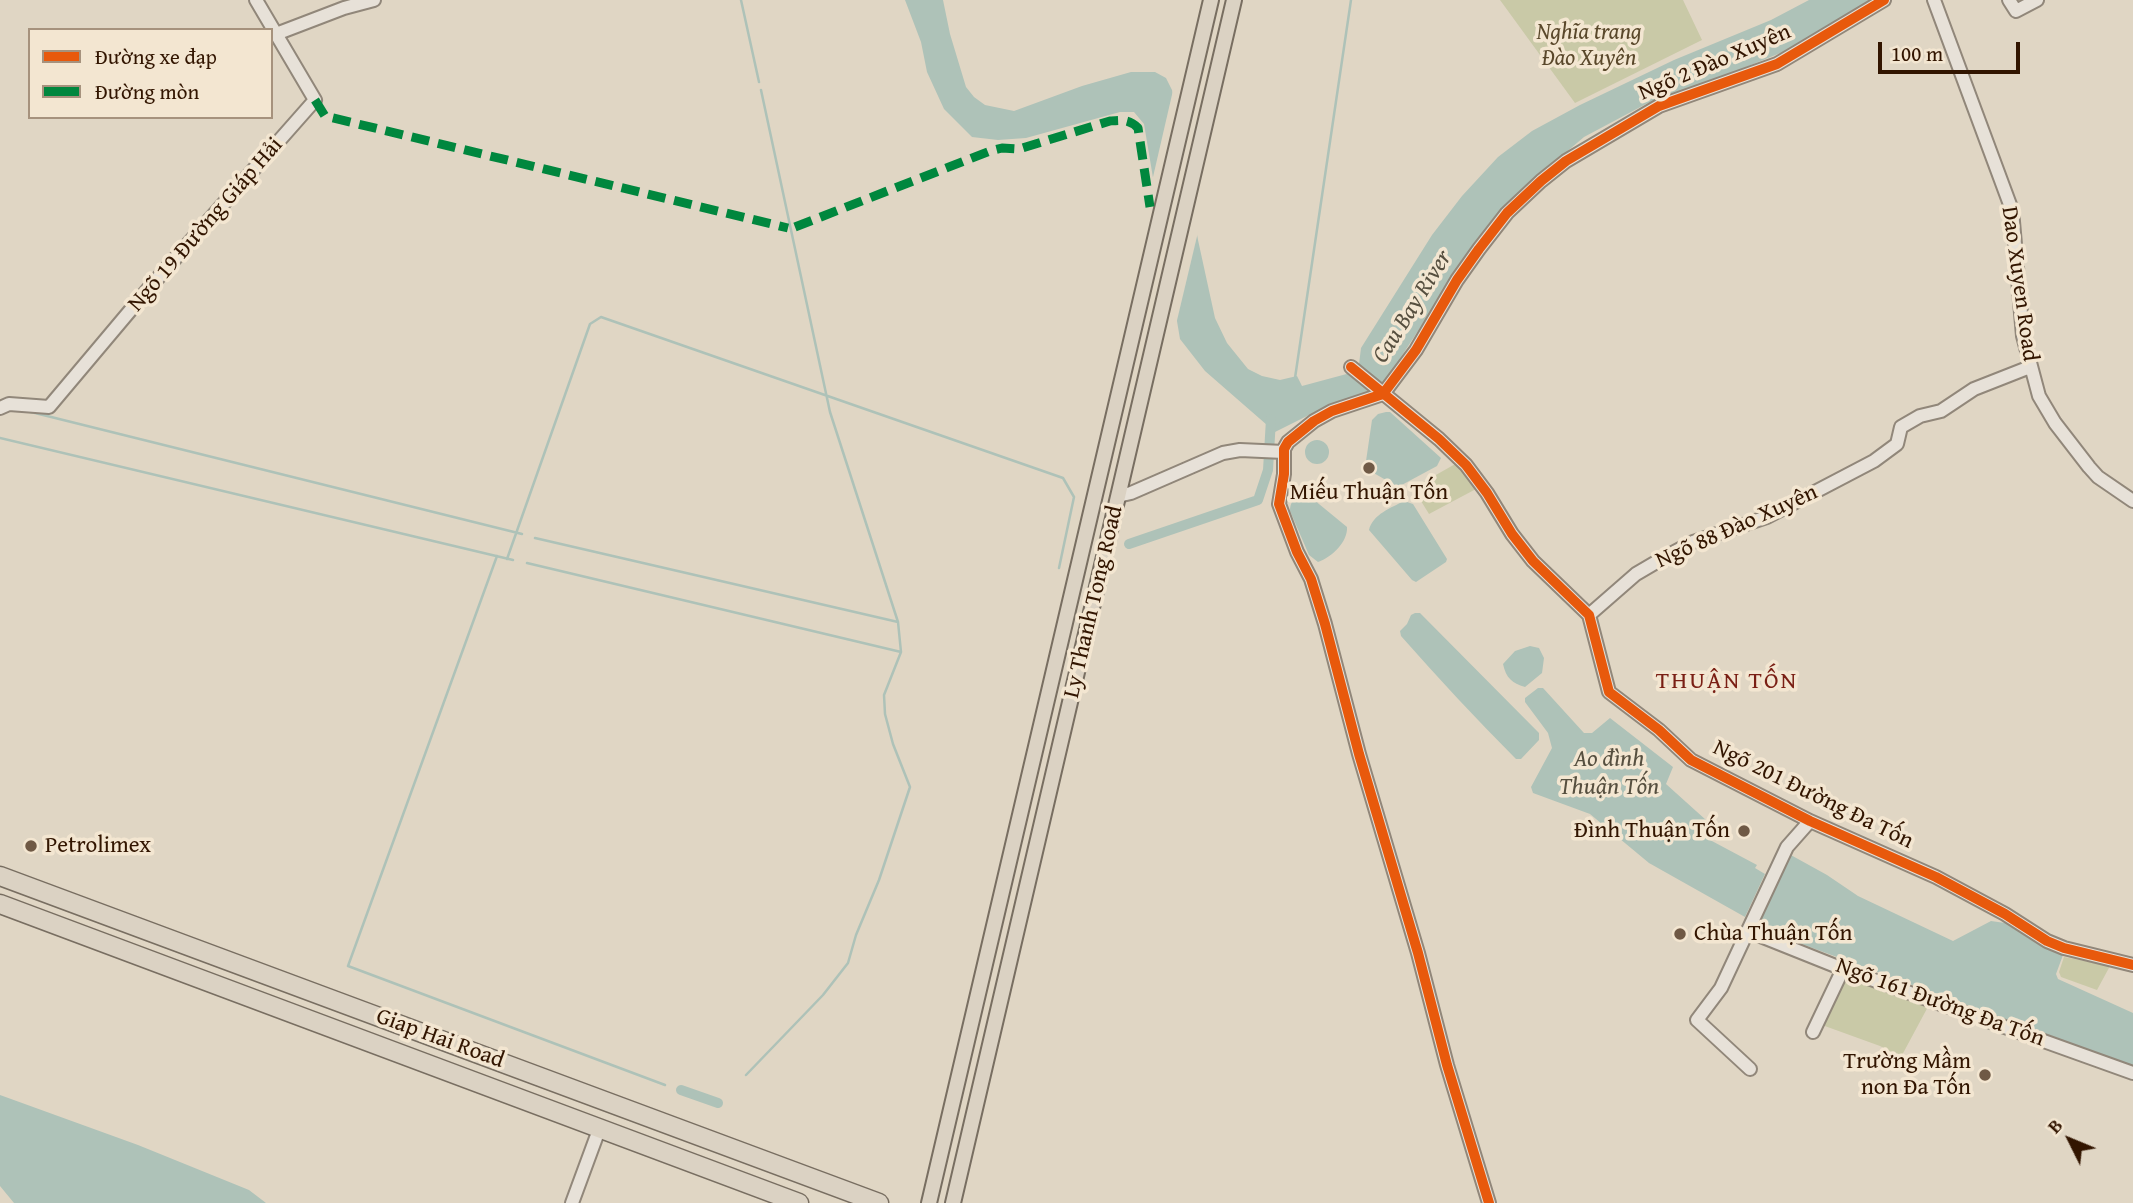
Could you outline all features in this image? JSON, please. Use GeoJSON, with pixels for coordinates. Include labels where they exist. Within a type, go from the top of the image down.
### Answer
{"type":"FeatureCollection","features":[{"type":"Feature","properties":{"kind":"highway","name":"Giap Hai Road"},"geometry":{"type":"LineString","coordinates":[[0,876],[879,1203]]}},
{"type":"Feature","properties":{"kind":"highway","name":"Giap Hai Road"},"geometry":{"type":"LineString","coordinates":[[0,904],[799,1203]]}},
{"type":"Feature","properties":{"kind":"highway"},"geometry":{"type":"LineString","coordinates":[[573,1117],[583,1093]]}},
{"type":"Feature","properties":{"kind":"main road","name":"Ly Thanh Tong Road"},"geometry":{"type":"LineString","coordinates":[[929,1203],[1211,0]]}},
{"type":"Feature","properties":{"kind":"main road","name":"Ly Thanh Tong Road"},"geometry":{"type":"LineString","coordinates":[[953,1203],[1234,0]]}},
{"type":"Feature","properties":{"kind":"main road"},"geometry":{"type":"LineString","coordinates":[[1090,517],[1112,522]]}},
{"type":"Feature","properties":{"kind":"street","name":"Ngõ 19 Đường Giáp Hải"},"geometry":{"type":"LineString","coordinates":[[256,0],[272,28]]}},
{"type":"Feature","properties":{"kind":"street","name":"Ngõ 2 Đào Xuyên"},"geometry":{"type":"LineString","coordinates":[[1381,392],[1416,350],[1457,280],[1479,249],[1523,197],[1558,168],[1660,106],[1777,64],[1884,0]]}},
{"type":"Feature","properties":{"kind":"street","name":"Dao Xuyen Road"},"geometry":{"type":"LineString","coordinates":[[1934,0],[2012,210],[2024,337],[2030,367],[2042,402],[2098,477],[2133,501]]}},
{"type":"Feature","properties":{"kind":"street"},"geometry":{"type":"LineString","coordinates":[[2009,0],[2016,11],[2037,0]]}},
{"type":"Feature","properties":{"kind":"street"},"geometry":{"type":"LineString","coordinates":[[276,34],[368,1]]}},
{"type":"Feature","properties":{"kind":"street","name":"Ngõ 19 Đường Giáp Hải"},"geometry":{"type":"LineString","coordinates":[[4,406],[49,407],[150,287],[315,100],[273,29]]}},
{"type":"Feature","properties":{"kind":"street"},"geometry":{"type":"LineString","coordinates":[[1351,367],[1461,460],[1533,561],[1589,615]]}},
{"type":"Feature","properties":{"kind":"street","name":"Ngõ 88 Đào Xuyên"},"geometry":{"type":"LineString","coordinates":[[1589,615],[1636,574],[1665,557],[1693,542],[1767,517],[1803,499],[1856,468],[1874,461],[1896,444],[1901,427],[1920,416],[1941,411],[1974,389],[2030,367]]}},
{"type":"Feature","properties":{"kind":"street"},"geometry":{"type":"LineString","coordinates":[[1381,392],[1332,411],[1314,421],[1288,442],[1280,452],[1284,474],[1279,504],[1297,552],[1311,579],[1325,624],[1447,1065],[1489,1203]]}},
{"type":"Feature","properties":{"kind":"street"},"geometry":{"type":"LineString","coordinates":[[1118,496],[1131,493],[1223,453],[1255,450],[1280,452]]}},
{"type":"Feature","properties":{"kind":"street","name":"Ngõ 201 Đường Đa Tốn"},"geometry":{"type":"LineString","coordinates":[[1589,615],[1609,692],[1659,730],[1691,760],[1810,821],[1936,877],[2005,914],[2047,941],[2133,965]]}},
{"type":"Feature","properties":{"kind":"street"},"geometry":{"type":"LineString","coordinates":[[1749,1069],[1697,1020],[1721,988],[1787,847],[1810,821]]}},
{"type":"Feature","properties":{"kind":"street","name":"Ngõ 161 Đường Đa Tốn"},"geometry":{"type":"LineString","coordinates":[[1748,931],[1843,969],[2133,1073]]}},
{"type":"Feature","properties":{"kind":"street"},"geometry":{"type":"LineString","coordinates":[[1812,1032],[1843,969]]}},
{"type":"Feature","properties":{"kind":"street"},"geometry":{"type":"LineString","coordinates":[[572,1203],[600,1128]]}},
{"type":"Feature","properties":{"kind":"green space","name":"Nghĩa trang Đào Xuyên"},"geometry":{"type":"Polygon","coordinates":[[[1500,0],[1683,0],[1702,40],[1575,103],[1500,0]]]}},
{"type":"Feature","properties":{"kind":"green space"},"geometry":{"type":"Polygon","coordinates":[[[1457,463],[1476,489],[1429,514],[1413,488],[1457,463]]]}},
{"type":"Feature","properties":{"kind":"green space"},"geometry":{"type":"Polygon","coordinates":[[[2064,957],[2110,966],[2097,990],[2061,977],[2059,972],[2064,957]]]}},
{"type":"Feature","properties":{"kind":"green space"},"geometry":{"type":"Polygon","coordinates":[[[1844,976],[1930,1003],[1901,1057],[1880,1046],[1822,1025],[1844,976]]]}},
{"type":"Feature","properties":{"kind":"water","name":"Cau Bay River"},"geometry":{"type":"Polygon","coordinates":[[[905,0],[943,0],[966,87],[985,105],[1014,111],[1082,86],[1131,72],[1155,72],[1166,78],[1172,90],[1198,240],[1215,318],[1227,343],[1248,369],[1280,380],[1297,376],[1302,386],[1354,372],[1359,364],[1361,348],[1432,235],[1462,196],[1498,157],[1532,131],[1674,60],[1771,20],[1809,0],[1873,0],[1795,47],[1646,104],[1584,137],[1518,193],[1478,239],[1382,386],[1309,415],[1275,432],[1205,371],[1180,339],[1144,124],[1134,112],[1120,112],[1026,138],[998,140],[972,137],[944,109],[927,72],[921,42],[905,0]]]}},
{"type":"Feature","properties":{"kind":"water"},"geometry":{"type":"Polygon","coordinates":[[[1390,412],[1441,458],[1437,466],[1398,487],[1365,468],[1372,420],[1378,414],[1390,412]]]}},
{"type":"Feature","properties":{"kind":"water"},"geometry":{"type":"Polygon","coordinates":[[[1317,440],[1328,447],[1329,452],[1322,463],[1317,464],[1306,457],[1305,452],[1312,441],[1317,440]]]}},
{"type":"Feature","properties":{"kind":"water"},"geometry":{"type":"Polygon","coordinates":[[[1301,494],[1308,495],[1347,527],[1345,538],[1338,548],[1329,557],[1318,562],[1309,555],[1290,511],[1293,501],[1301,494]]]}},
{"type":"Feature","properties":{"kind":"water"},"geometry":{"type":"Polygon","coordinates":[[[1404,501],[1413,504],[1447,559],[1416,582],[1369,530],[1378,516],[1404,501]]]}},
{"type":"Feature","properties":{"kind":"water"},"geometry":{"type":"Polygon","coordinates":[[[1415,613],[1420,613],[1539,733],[1539,740],[1521,759],[1516,759],[1501,744],[1401,636],[1400,631],[1415,613]]]}},
{"type":"Feature","properties":{"kind":"water"},"geometry":{"type":"Polygon","coordinates":[[[1530,646],[1539,648],[1544,658],[1542,673],[1525,687],[1510,679],[1503,664],[1515,651],[1530,646]]]}},
{"type":"Feature","properties":{"kind":"water","name":"Ao đình Thuận Tốn"},"geometry":{"type":"Polygon","coordinates":[[[1538,688],[1543,688],[1584,733],[1592,733],[1610,718],[1673,767],[1666,784],[1706,820],[1695,832],[1757,865],[1755,868],[1765,874],[1745,917],[1649,863],[1590,814],[1533,793],[1531,787],[1552,748],[1548,733],[1525,702],[1525,698],[1538,688]]]}},
{"type":"Feature","properties":{"kind":"water"},"geometry":{"type":"Polygon","coordinates":[[[1789,854],[1858,896],[1953,941],[1991,921],[2005,923],[2041,946],[2063,955],[2056,974],[2058,979],[2133,1013],[2133,1067],[1756,927],[1789,854]]]}},
{"type":"Feature","properties":{"kind":"water"},"geometry":{"type":"Polygon","coordinates":[[[0,1095],[138,1145],[249,1190],[266,1203],[14,1203],[0,1186],[0,1095]]]}},
{"type":"Feature","properties":{"kind":"pier"},"geometry":{"type":"Polygon","coordinates":[[[1174,86],[1199,228],[1174,333],[1150,190],[1174,86]]]}},
{"type":"Feature","properties":{"kind":"waterway"},"geometry":{"type":"LineString","coordinates":[[741,0],[759,82]]}},
{"type":"Feature","properties":{"kind":"waterway"},"geometry":{"type":"LineString","coordinates":[[1295,378],[1351,0]]}},
{"type":"Feature","properties":{"kind":"waterway"},"geometry":{"type":"LineString","coordinates":[[746,1075],[823,995],[848,963],[910,787],[893,744],[885,714],[884,695],[901,652],[898,622],[830,412],[761,90]]}},
{"type":"Feature","properties":{"kind":"waterway"},"geometry":{"type":"LineString","coordinates":[[507,559],[590,324],[601,317],[1063,478],[1074,497],[1059,568]]}},
{"type":"Feature","properties":{"kind":"waterway"},"geometry":{"type":"LineString","coordinates":[[27,411],[522,534]]}},
{"type":"Feature","properties":{"kind":"waterway"},"geometry":{"type":"LineString","coordinates":[[1129,544],[1258,500],[1268,470],[1271,419]]}},
{"type":"Feature","properties":{"kind":"waterway"},"geometry":{"type":"LineString","coordinates":[[0,438],[513,560]]}},
{"type":"Feature","properties":{"kind":"waterway"},"geometry":{"type":"LineString","coordinates":[[535,538],[898,622]]}},
{"type":"Feature","properties":{"kind":"waterway"},"geometry":{"type":"LineString","coordinates":[[497,556],[348,966],[665,1085]]}},
{"type":"Feature","properties":{"kind":"waterway"},"geometry":{"type":"LineString","coordinates":[[527,563],[901,652]]}},
{"type":"Feature","properties":{"kind":"waterway"},"geometry":{"type":"LineString","coordinates":[[681,1090],[718,1103]]}},
{"type":"Feature","properties":{"kind":"marked path"},"geometry":{"type":"LineString","coordinates":[[315,100],[325,116],[788,228]]}},
{"type":"Feature","properties":{"kind":"marked path"},"geometry":{"type":"LineString","coordinates":[[795,227],[990,151],[1002,148],[1019,149],[1118,120],[1138,128],[1150,207]]}},
{"type":"Feature","properties":{"kind":"cycle path"},"geometry":{"type":"LineString","coordinates":[[1383,394],[1416,350],[1457,280],[1507,213],[1566,161],[1659,106],[1777,64],[1884,0]]}},
{"type":"Feature","properties":{"kind":"cycle path"},"geometry":{"type":"LineString","coordinates":[[1351,367],[1439,439],[1466,465],[1533,561],[1589,615],[1609,692],[1659,730],[1691,760],[1810,821],[1936,877],[2005,914],[2047,941],[2064,948],[2133,965]]}},
{"type":"Feature","properties":{"kind":"cycle path"},"geometry":{"type":"LineString","coordinates":[[1383,394],[1332,411],[1314,421],[1288,442],[1284,449],[1284,474],[1279,504],[1297,552],[1311,579],[1325,624],[1447,1065],[1489,1203]]}},
{"type":"Feature","properties":{"kind":"place","name":"Miếu Thuận Tốn"},"geometry":{"type":"Point","coordinates":[1369,468]}},
{"type":"Feature","properties":{"kind":"place","name":"Đình Thuận Tốn"},"geometry":{"type":"Point","coordinates":[1744,831]}},
{"type":"Feature","properties":{"kind":"place","name":"Petrolimex"},"geometry":{"type":"Point","coordinates":[31,846]}},
{"type":"Feature","properties":{"kind":"place","name":"Chùa Thuận Tốn"},"geometry":{"type":"Point","coordinates":[1680,934]}},
{"type":"Feature","properties":{"kind":"place","name":"Trường Mầm non Đa Tốn"},"geometry":{"type":"Point","coordinates":[1985,1075]}},
{"type":"Feature","properties":{"kind":"district","name":"THUẬN TỐN"},"geometry":{"type":"Point","coordinates":[1727,682]}}]}
